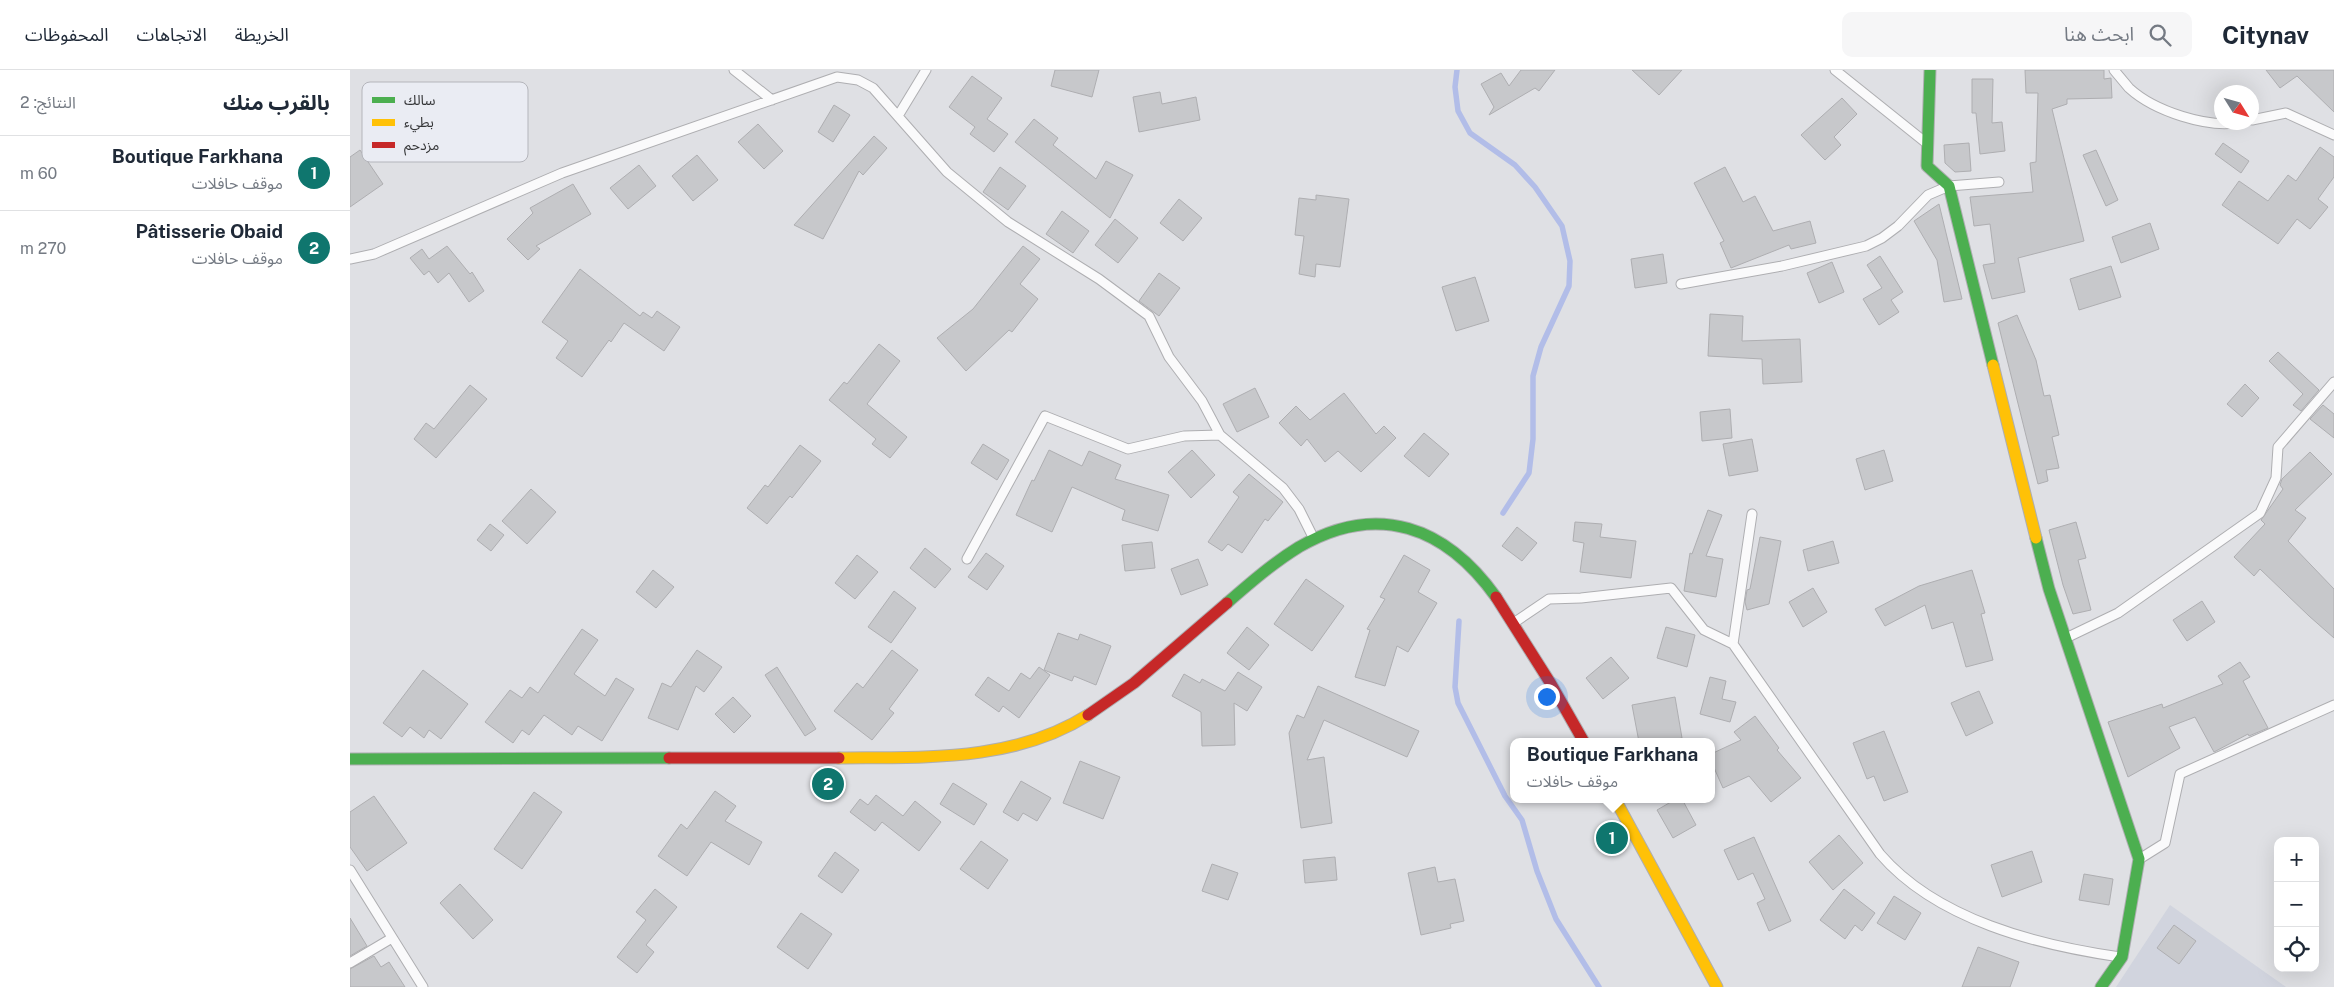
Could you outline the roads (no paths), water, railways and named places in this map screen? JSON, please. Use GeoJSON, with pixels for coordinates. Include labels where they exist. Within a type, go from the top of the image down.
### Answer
{"type":"FeatureCollection","features":[{"type":"Feature","properties":{"kind":"street"},"geometry":{"type":"LineString","coordinates":[[1930,70],[1927,166],[1949,186],[2049,589],[2138,859],[2122,957],[2101,987]]}},
{"type":"Feature","properties":{"kind":"street"},"geometry":{"type":"LineString","coordinates":[[350,759],[818,759],[931,756],[1000,750],[1028,744],[1090,714],[1123,691],[1275,561],[1314,538],[1345,528],[1381,524],[1415,529],[1447,543],[1473,566],[1499,599],[1582,738]]}},
{"type":"Feature","properties":{"kind":"street"},"geometry":{"type":"LineString","coordinates":[[1617,803],[1717,987]]}},
{"type":"Feature","properties":{"kind":"lane"},"geometry":{"type":"LineString","coordinates":[[734,70],[772,100]]}},
{"type":"Feature","properties":{"kind":"lane"},"geometry":{"type":"LineString","coordinates":[[898,116],[926,70]]}},
{"type":"Feature","properties":{"kind":"lane"},"geometry":{"type":"LineString","coordinates":[[1835,70],[1928,145]]}},
{"type":"Feature","properties":{"kind":"lane"},"geometry":{"type":"LineString","coordinates":[[2114,70],[2130,88],[2151,103],[2179,116],[2214,123]]}},
{"type":"Feature","properties":{"kind":"lane"},"geometry":{"type":"LineString","coordinates":[[350,259],[374,254],[562,173],[837,77],[858,80],[873,88],[947,172],[1008,222],[1099,279],[1149,316],[1169,357],[1191,385],[1220,435],[1283,488],[1298,509],[1314,538]]}},
{"type":"Feature","properties":{"kind":"lane"},"geometry":{"type":"LineString","coordinates":[[2259,119],[2286,114],[2334,135]]}},
{"type":"Feature","properties":{"kind":"lane"},"geometry":{"type":"LineString","coordinates":[[1681,284],[1782,266],[1866,246],[1882,238],[1898,226],[1928,195],[1949,186],[1999,182]]}},
{"type":"Feature","properties":{"kind":"lane"},"geometry":{"type":"LineString","coordinates":[[2065,639],[2118,613],[2260,513],[2276,478],[2278,447],[2334,382]]}},
{"type":"Feature","properties":{"kind":"lane"},"geometry":{"type":"LineString","coordinates":[[967,559],[1045,416],[1128,449],[1184,436],[1220,435]]}},
{"type":"Feature","properties":{"kind":"lane"},"geometry":{"type":"LineString","coordinates":[[1733,644],[1752,514]]}},
{"type":"Feature","properties":{"kind":"lane"},"geometry":{"type":"LineString","coordinates":[[1514,623],[1549,599],[1581,598],[1671,588],[1704,630],[1733,644],[1896,874],[1962,914],[1995,928],[2088,952],[2122,957]]}},
{"type":"Feature","properties":{"kind":"lane"},"geometry":{"type":"LineString","coordinates":[[2138,859],[2165,844],[2180,774],[2334,705]]}},
{"type":"Feature","properties":{"kind":"lane"},"geometry":{"type":"LineString","coordinates":[[350,870],[354,885],[392,938],[423,987]]}},
{"type":"Feature","properties":{"kind":"lane"},"geometry":{"type":"LineString","coordinates":[[350,963],[392,938]]}},
{"type":"Feature","properties":{"kind":"waterway"},"geometry":{"type":"LineString","coordinates":[[1457,70],[1455,87],[1458,111],[1470,133],[1515,165],[1535,187],[1562,226],[1570,261],[1569,286],[1541,347],[1533,376],[1533,439],[1529,473],[1503,513]]}},
{"type":"Feature","properties":{"kind":"waterway"},"geometry":{"type":"LineString","coordinates":[[1459,621],[1455,687],[1458,703],[1505,796],[1522,820],[1537,871],[1556,919],[1599,987]]}},
{"type":"Feature","properties":{"kind":"place","name":"Pâtisserie Obaid"},"geometry":{"type":"Point","coordinates":[828,784]}},
{"type":"Feature","properties":{"kind":"place","name":"Boutique Farkhana"},"geometry":{"type":"Point","coordinates":[1612,838]}}]}
